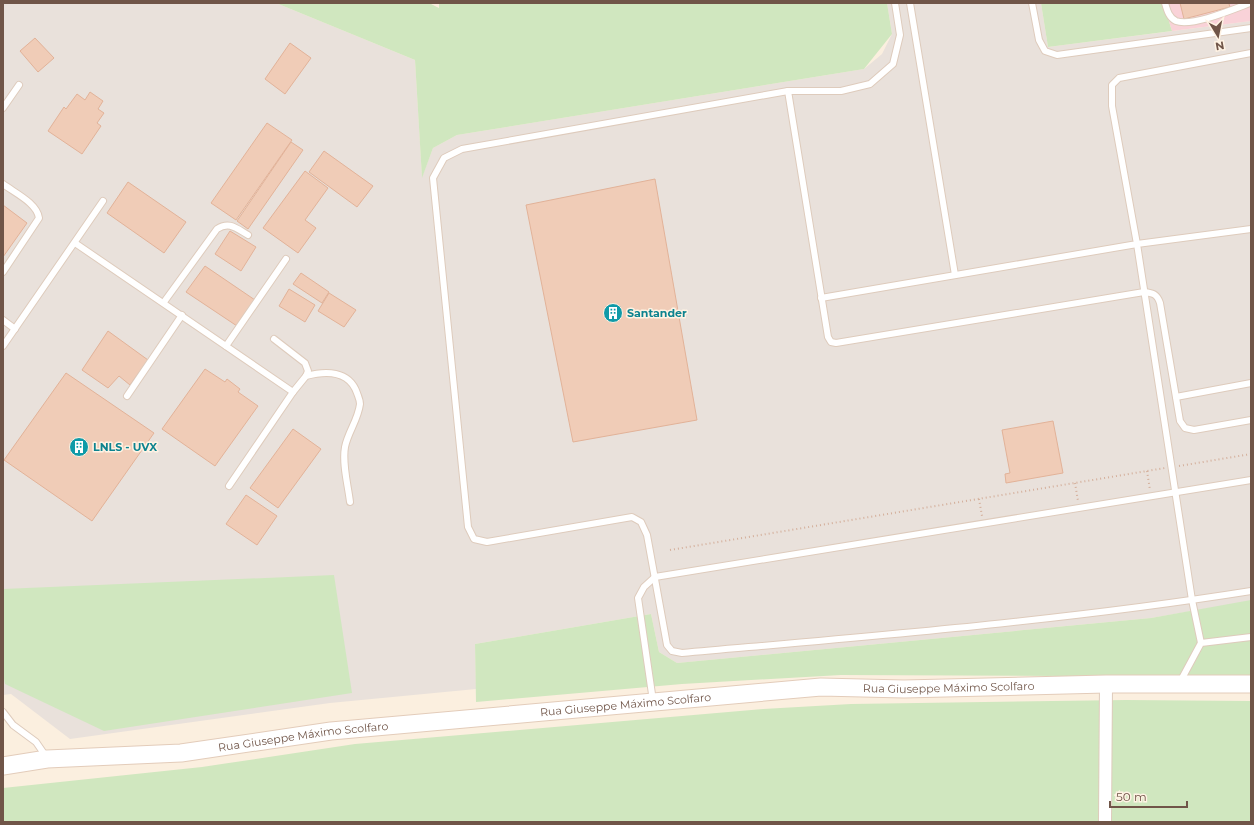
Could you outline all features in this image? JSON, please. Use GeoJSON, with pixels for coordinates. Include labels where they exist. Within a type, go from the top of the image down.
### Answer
{"type":"FeatureCollection","features":[{"type":"Feature","properties":{"kind":"main road","name":"Rua Giuseppe Máximo Scolfaro"},"geometry":{"type":"LineString","coordinates":[[3,766],[47,759],[181,753],[331,731],[821,687],[904,689],[1106,684],[1251,684]]}},
{"type":"Feature","properties":{"kind":"street"},"geometry":{"type":"LineString","coordinates":[[1105,822],[1106,684]]}},
{"type":"Feature","properties":{"kind":"lane"},"geometry":{"type":"LineString","coordinates":[[895,3],[900,35],[893,64],[870,84],[841,91],[788,91],[462,149],[444,158],[433,178],[468,527],[474,539],[487,542],[632,517],[641,522],[648,535],[667,645],[672,651],[682,653],[961,629],[1060,618],[1251,591]]}},
{"type":"Feature","properties":{"kind":"lane"},"geometry":{"type":"LineString","coordinates":[[910,3],[956,274]]}},
{"type":"Feature","properties":{"kind":"lane"},"geometry":{"type":"LineString","coordinates":[[1032,3],[1039,40],[1045,51],[1057,55],[1251,28]]}},
{"type":"Feature","properties":{"kind":"lane"},"geometry":{"type":"LineString","coordinates":[[1165,3],[1170,17],[1176,21],[1183,22],[1209,18],[1248,3]]}},
{"type":"Feature","properties":{"kind":"lane"},"geometry":{"type":"LineString","coordinates":[[1179,684],[1202,643],[1192,600],[1144,292],[1112,106],[1112,85],[1119,78],[1251,53]]}},
{"type":"Feature","properties":{"kind":"lane"},"geometry":{"type":"LineString","coordinates":[[3,108],[19,85]]}},
{"type":"Feature","properties":{"kind":"lane"},"geometry":{"type":"LineString","coordinates":[[788,91],[821,298],[828,337],[831,342],[836,343],[1144,292],[1152,292],[1158,296],[1160,303],[1180,421],[1185,428],[1194,430],[1251,420]]}},
{"type":"Feature","properties":{"kind":"lane"},"geometry":{"type":"LineString","coordinates":[[3,184],[34,207],[38,212],[39,218],[3,272]]}},
{"type":"Feature","properties":{"kind":"lane"},"geometry":{"type":"LineString","coordinates":[[3,346],[103,201]]}},
{"type":"Feature","properties":{"kind":"lane"},"geometry":{"type":"LineString","coordinates":[[164,302],[217,229],[224,224],[230,224],[248,235]]}},
{"type":"Feature","properties":{"kind":"lane"},"geometry":{"type":"LineString","coordinates":[[821,298],[1136,244],[1251,229]]}},
{"type":"Feature","properties":{"kind":"lane"},"geometry":{"type":"LineString","coordinates":[[75,242],[293,392]]}},
{"type":"Feature","properties":{"kind":"lane"},"geometry":{"type":"LineString","coordinates":[[226,346],[286,259]]}},
{"type":"Feature","properties":{"kind":"lane"},"geometry":{"type":"LineString","coordinates":[[127,396],[182,315]]}},
{"type":"Feature","properties":{"kind":"lane"},"geometry":{"type":"LineString","coordinates":[[3,320],[15,329]]}},
{"type":"Feature","properties":{"kind":"lane"},"geometry":{"type":"LineString","coordinates":[[229,486],[308,371],[305,363],[274,339]]}},
{"type":"Feature","properties":{"kind":"lane"},"geometry":{"type":"LineString","coordinates":[[306,376],[334,372],[346,377],[355,387],[360,402],[356,419],[345,446],[344,456],[350,502]]}},
{"type":"Feature","properties":{"kind":"lane"},"geometry":{"type":"LineString","coordinates":[[1176,396],[1251,383]]}},
{"type":"Feature","properties":{"kind":"lane"},"geometry":{"type":"LineString","coordinates":[[654,701],[638,598],[644,587],[655,577],[1251,480]]}},
{"type":"Feature","properties":{"kind":"lane"},"geometry":{"type":"LineString","coordinates":[[1202,643],[1251,637]]}},
{"type":"Feature","properties":{"kind":"lane"},"geometry":{"type":"LineString","coordinates":[[3,712],[13,725],[36,742],[47,759]]}},
{"type":"Feature","properties":{"kind":"path"},"geometry":{"type":"LineString","coordinates":[[670,550],[1251,454]]}},
{"type":"Feature","properties":{"kind":"path"},"geometry":{"type":"LineString","coordinates":[[1147,471],[1152,497]]}},
{"type":"Feature","properties":{"kind":"path"},"geometry":{"type":"LineString","coordinates":[[1075,483],[1079,508]]}},
{"type":"Feature","properties":{"kind":"path"},"geometry":{"type":"LineString","coordinates":[[979,499],[983,523]]}},
{"type":"Feature","properties":{"kind":"shaded area"},"geometry":{"type":"Polygon","coordinates":[[[3,3],[276,3],[415,60],[422,177],[433,148],[457,135],[864,69],[882,54],[892,34],[887,3],[1041,3],[1048,47],[1251,21],[1251,601],[1151,618],[677,663],[659,652],[651,614],[475,644],[476,689],[330,703],[70,739],[11,694],[3,695],[3,3]]]}},
{"type":"Feature","properties":{"kind":"shaded area"},"geometry":{"type":"Polygon","coordinates":[[[1163,3],[1251,3],[1251,21],[1172,31],[1163,3]]]}},
{"type":"Feature","properties":{"kind":"green space"},"geometry":{"type":"Polygon","coordinates":[[[276,3],[429,3],[439,8],[439,3],[887,3],[892,34],[864,69],[457,135],[433,148],[422,178],[415,60],[276,3]]]}},
{"type":"Feature","properties":{"kind":"green space"},"geometry":{"type":"Polygon","coordinates":[[[1041,3],[1163,3],[1172,31],[1048,47],[1041,3]]]}},
{"type":"Feature","properties":{"kind":"green space"},"geometry":{"type":"Polygon","coordinates":[[[334,575],[352,693],[104,731],[5,684],[3,673],[3,589],[334,575]]]}},
{"type":"Feature","properties":{"kind":"green space"},"geometry":{"type":"Polygon","coordinates":[[[1251,600],[1251,677],[841,675],[682,684],[476,702],[475,644],[651,614],[659,652],[677,663],[1151,618],[1251,600]]]}},
{"type":"Feature","properties":{"kind":"green space"},"geometry":{"type":"Polygon","coordinates":[[[1126,700],[1251,701],[1251,822],[3,822],[3,788],[202,767],[355,744],[763,709],[851,704],[1126,700]]]}},
{"type":"Feature","properties":{"kind":"building"},"geometry":{"type":"Polygon","coordinates":[[[1180,3],[1231,3],[1229,4],[1230,7],[1184,19],[1180,3]]]}},
{"type":"Feature","properties":{"kind":"building"},"geometry":{"type":"Polygon","coordinates":[[[35,38],[54,58],[38,72],[20,51],[35,38]]]}},
{"type":"Feature","properties":{"kind":"building"},"geometry":{"type":"Polygon","coordinates":[[[290,43],[311,58],[285,94],[265,79],[290,43]]]}},
{"type":"Feature","properties":{"kind":"building"},"geometry":{"type":"Polygon","coordinates":[[[90,92],[103,101],[98,109],[104,113],[97,123],[101,126],[82,154],[48,131],[64,107],[66,109],[77,94],[85,100],[90,92]]]}},
{"type":"Feature","properties":{"kind":"building"},"geometry":{"type":"Polygon","coordinates":[[[267,123],[292,140],[236,220],[211,203],[267,123]]]}},
{"type":"Feature","properties":{"kind":"building"},"geometry":{"type":"Polygon","coordinates":[[[291,142],[303,150],[248,229],[237,221],[291,142]]]}},
{"type":"Feature","properties":{"kind":"building"},"geometry":{"type":"Polygon","coordinates":[[[324,151],[373,186],[357,207],[309,172],[324,151]]]}},
{"type":"Feature","properties":{"kind":"building"},"geometry":{"type":"Polygon","coordinates":[[[305,171],[328,188],[305,220],[316,228],[298,253],[263,228],[305,171]]]}},
{"type":"Feature","properties":{"kind":"building","name":"Santander"},"geometry":{"type":"Polygon","coordinates":[[[655,179],[697,420],[573,442],[526,205],[655,179]]]}},
{"type":"Feature","properties":{"kind":"building"},"geometry":{"type":"Polygon","coordinates":[[[128,182],[186,222],[164,253],[107,213],[128,182]]]}},
{"type":"Feature","properties":{"kind":"building"},"geometry":{"type":"Polygon","coordinates":[[[3,205],[27,223],[3,257],[3,205]]]}},
{"type":"Feature","properties":{"kind":"building"},"geometry":{"type":"Polygon","coordinates":[[[230,231],[256,247],[241,271],[215,254],[230,231]]]}},
{"type":"Feature","properties":{"kind":"building"},"geometry":{"type":"Polygon","coordinates":[[[205,266],[255,300],[237,326],[186,292],[205,266]]]}},
{"type":"Feature","properties":{"kind":"building"},"geometry":{"type":"Polygon","coordinates":[[[301,273],[329,292],[322,303],[293,284],[301,273]]]}},
{"type":"Feature","properties":{"kind":"building"},"geometry":{"type":"Polygon","coordinates":[[[289,289],[315,305],[305,322],[279,306],[289,289]]]}},
{"type":"Feature","properties":{"kind":"building"},"geometry":{"type":"Polygon","coordinates":[[[329,293],[356,310],[344,327],[318,311],[329,293]]]}},
{"type":"Feature","properties":{"kind":"building"},"geometry":{"type":"Polygon","coordinates":[[[108,331],[148,360],[130,385],[119,376],[108,388],[82,370],[108,331]]]}},
{"type":"Feature","properties":{"kind":"building"},"geometry":{"type":"Polygon","coordinates":[[[205,369],[225,382],[227,379],[240,389],[238,392],[258,406],[215,466],[162,429],[205,369]]]}},
{"type":"Feature","properties":{"kind":"building","name":"LNLS - UVX"},"geometry":{"type":"Polygon","coordinates":[[[66,373],[154,433],[92,521],[4,460],[66,373]]]}},
{"type":"Feature","properties":{"kind":"building"},"geometry":{"type":"Polygon","coordinates":[[[1053,421],[1063,473],[1006,483],[1005,474],[1010,473],[1002,430],[1053,421]]]}},
{"type":"Feature","properties":{"kind":"building"},"geometry":{"type":"Polygon","coordinates":[[[293,429],[321,449],[278,508],[250,488],[293,429]]]}},
{"type":"Feature","properties":{"kind":"building"},"geometry":{"type":"Polygon","coordinates":[[[246,495],[277,516],[257,545],[226,524],[246,495]]]}},
{"type":"Feature","properties":{"kind":"place","name":"Santander"},"geometry":{"type":"Point","coordinates":[613,313]}},
{"type":"Feature","properties":{"kind":"place","name":"LNLS - UVX"},"geometry":{"type":"Point","coordinates":[79,447]}}]}
